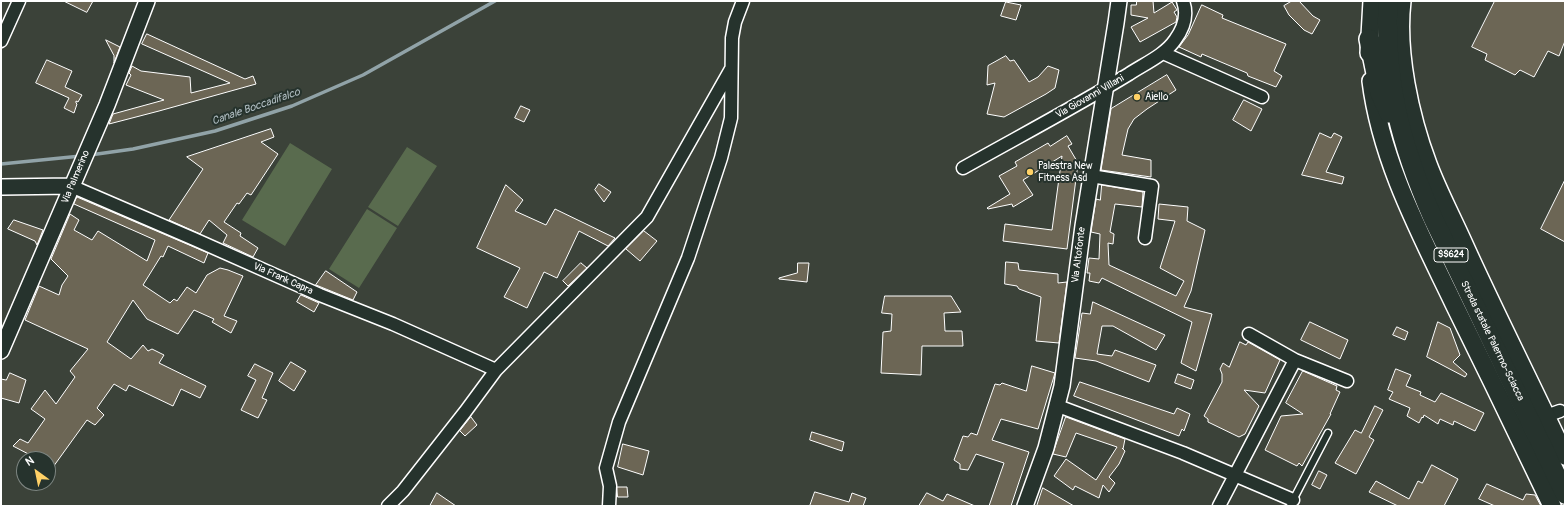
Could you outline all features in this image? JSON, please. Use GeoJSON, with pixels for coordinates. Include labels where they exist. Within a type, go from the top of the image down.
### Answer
{"type":"FeatureCollection","features":[{"type":"Feature","properties":{"kind":"main road"},"geometry":{"type":"LineString","coordinates":[[1372,1],[1369,64],[1375,106],[1382,135],[1407,206],[1552,506]]}},
{"type":"Feature","properties":{"kind":"main road"},"geometry":{"type":"LineString","coordinates":[[1402,1],[1400,19],[1401,42],[1407,85],[1416,124],[1428,164],[1478,275],[1553,414],[1565,456]]}},
{"type":"Feature","properties":{"kind":"main road","name":"Strada statale Palermo-Sciacca"},"geometry":{"type":"LineString","coordinates":[[1389,6],[1387,41],[1395,107],[1405,145],[1421,190],[1565,494]]}},
{"type":"Feature","properties":{"kind":"main road"},"geometry":{"type":"LineString","coordinates":[[1369,39],[1380,93],[1405,145]]}},
{"type":"Feature","properties":{"kind":"street"},"geometry":{"type":"LineString","coordinates":[[1,41],[18,1]]}},
{"type":"Feature","properties":{"kind":"street","name":"Via Palmerino"},"geometry":{"type":"LineString","coordinates":[[1,351],[122,67],[147,1]]}},
{"type":"Feature","properties":{"kind":"street"},"geometry":{"type":"LineString","coordinates":[[609,506],[610,486],[606,468],[619,422],[688,258],[721,158],[731,118],[732,38],[735,22],[743,1]]}},
{"type":"Feature","properties":{"kind":"street","name":"Via Altofonte"},"geometry":{"type":"LineString","coordinates":[[1025,506],[1046,448],[1062,386],[1083,226],[1119,1]]}},
{"type":"Feature","properties":{"kind":"street","name":"Via Giovanni Villani"},"geometry":{"type":"LineString","coordinates":[[963,168],[1105,88],[1163,53],[1175,41],[1183,28],[1187,11],[1183,1]]}},
{"type":"Feature","properties":{"kind":"street"},"geometry":{"type":"LineString","coordinates":[[1163,53],[1262,97]]}},
{"type":"Feature","properties":{"kind":"street"},"geometry":{"type":"LineString","coordinates":[[388,506],[403,491],[496,370],[647,217],[731,70]]}},
{"type":"Feature","properties":{"kind":"street"},"geometry":{"type":"LineString","coordinates":[[1091,176],[1152,186],[1145,238]]}},
{"type":"Feature","properties":{"kind":"street"},"geometry":{"type":"LineString","coordinates":[[1,187],[71,186]]}},
{"type":"Feature","properties":{"kind":"street","name":"Via Frank Capra"},"geometry":{"type":"LineString","coordinates":[[71,186],[320,295],[393,324],[496,370]]}},
{"type":"Feature","properties":{"kind":"street"},"geometry":{"type":"LineString","coordinates":[[1249,334],[1295,360],[1347,381]]}},
{"type":"Feature","properties":{"kind":"street"},"geometry":{"type":"LineString","coordinates":[[1219,506],[1295,360]]}},
{"type":"Feature","properties":{"kind":"street"},"geometry":{"type":"LineString","coordinates":[[1058,406],[1183,453],[1234,475],[1292,503]]}},
{"type":"Feature","properties":{"kind":"lane"},"geometry":{"type":"LineString","coordinates":[[1292,503],[1328,433]]}},
{"type":"Feature","properties":{"kind":"green space"},"geometry":{"type":"Polygon","coordinates":[[[290,143],[332,169],[285,246],[242,220],[290,143]]]}},
{"type":"Feature","properties":{"kind":"green space"},"geometry":{"type":"Polygon","coordinates":[[[407,147],[437,166],[398,226],[368,207],[407,147]]]}},
{"type":"Feature","properties":{"kind":"green space"},"geometry":{"type":"Polygon","coordinates":[[[367,209],[397,228],[359,288],[329,269],[367,209]]]}},
{"type":"Feature","properties":{"kind":"building"},"geometry":{"type":"Polygon","coordinates":[[[64,1],[93,1],[87,12],[64,1]]]}},
{"type":"Feature","properties":{"kind":"building"},"geometry":{"type":"Polygon","coordinates":[[[1137,1],[1153,1],[1154,13],[1172,2],[1177,10],[1174,12],[1177,17],[1176,22],[1140,42],[1131,27],[1148,18],[1131,15],[1131,5],[1136,5],[1137,1]]]}},
{"type":"Feature","properties":{"kind":"building"},"geometry":{"type":"Polygon","coordinates":[[[1292,1],[1299,1],[1313,16],[1320,20],[1312,34],[1304,30],[1289,15],[1284,6],[1292,1]]]}},
{"type":"Feature","properties":{"kind":"building"},"geometry":{"type":"Polygon","coordinates":[[[1495,1],[1565,1],[1565,41],[1559,56],[1548,51],[1534,77],[1520,70],[1515,75],[1485,60],[1487,54],[1472,47],[1495,1]]]}},
{"type":"Feature","properties":{"kind":"building"},"geometry":{"type":"Polygon","coordinates":[[[1006,2],[1021,5],[1016,20],[1001,16],[1006,2]]]}},
{"type":"Feature","properties":{"kind":"building"},"geometry":{"type":"Polygon","coordinates":[[[1202,5],[1223,15],[1222,18],[1286,44],[1274,71],[1282,76],[1276,87],[1248,76],[1247,73],[1202,54],[1201,57],[1179,47],[1188,35],[1202,5]]]}},
{"type":"Feature","properties":{"kind":"building"},"geometry":{"type":"Polygon","coordinates":[[[147,34],[245,79],[253,76],[256,84],[109,124],[113,114],[164,100],[126,85],[131,75],[129,73],[132,66],[141,71],[190,77],[191,93],[230,83],[142,44],[147,34]]]}},
{"type":"Feature","properties":{"kind":"building"},"geometry":{"type":"Polygon","coordinates":[[[106,40],[120,47],[114,63],[114,56],[106,40]]]}},
{"type":"Feature","properties":{"kind":"building"},"geometry":{"type":"Polygon","coordinates":[[[1006,56],[1010,61],[1014,60],[1029,82],[1038,77],[1048,66],[1059,70],[1055,88],[1004,117],[987,114],[995,83],[987,85],[988,66],[1006,56]]]}},
{"type":"Feature","properties":{"kind":"building"},"geometry":{"type":"Polygon","coordinates":[[[47,60],[72,71],[65,87],[82,95],[78,102],[76,101],[77,104],[74,113],[64,108],[69,98],[36,83],[47,60]]]}},
{"type":"Feature","properties":{"kind":"building"},"geometry":{"type":"Polygon","coordinates":[[[1167,75],[1176,90],[1134,119],[1128,129],[1122,155],[1151,160],[1151,177],[1101,170],[1111,109],[1167,75]]]}},
{"type":"Feature","properties":{"kind":"building"},"geometry":{"type":"Polygon","coordinates":[[[1244,100],[1262,109],[1251,131],[1233,120],[1244,100]]]}},
{"type":"Feature","properties":{"kind":"building"},"geometry":{"type":"Polygon","coordinates":[[[521,106],[530,110],[524,122],[515,118],[521,106]]]}},
{"type":"Feature","properties":{"kind":"building"},"geometry":{"type":"Polygon","coordinates":[[[271,129],[274,137],[261,142],[278,154],[251,195],[247,193],[239,204],[237,203],[224,222],[241,233],[240,236],[258,248],[253,257],[223,243],[227,235],[209,220],[200,234],[169,220],[203,169],[187,157],[271,129]]]}},
{"type":"Feature","properties":{"kind":"building"},"geometry":{"type":"Polygon","coordinates":[[[1320,133],[1331,138],[1334,133],[1342,137],[1326,172],[1344,177],[1342,184],[1302,175],[1320,133]]]}},
{"type":"Feature","properties":{"kind":"building"},"geometry":{"type":"Polygon","coordinates":[[[1067,136],[1072,144],[1068,146],[1078,163],[1067,249],[1003,241],[1005,224],[1052,230],[1062,156],[1023,180],[1033,195],[1013,207],[1012,204],[988,209],[987,208],[1010,194],[999,176],[1017,166],[1015,162],[1048,143],[1050,146],[1067,136]]]}},
{"type":"Feature","properties":{"kind":"building"},"geometry":{"type":"Polygon","coordinates":[[[1565,180],[1565,242],[1541,229],[1565,180]]]}},
{"type":"Feature","properties":{"kind":"building"},"geometry":{"type":"Polygon","coordinates":[[[599,184],[611,192],[604,202],[595,190],[599,184]]]}},
{"type":"Feature","properties":{"kind":"building"},"geometry":{"type":"Polygon","coordinates":[[[506,185],[523,200],[515,211],[546,225],[555,209],[615,238],[608,246],[579,231],[557,278],[544,272],[527,308],[504,297],[520,268],[477,248],[506,185]]]}},
{"type":"Feature","properties":{"kind":"building"},"geometry":{"type":"Polygon","coordinates":[[[1102,185],[1143,192],[1142,207],[1115,204],[1110,232],[1114,234],[1113,244],[1108,243],[1109,265],[1176,296],[1184,281],[1160,268],[1175,221],[1158,219],[1159,204],[1188,207],[1187,221],[1205,230],[1191,291],[1184,307],[1212,314],[1196,371],[1181,363],[1192,322],[1102,278],[1099,283],[1089,281],[1090,273],[1087,273],[1089,258],[1099,259],[1100,234],[1091,232],[1096,199],[1100,200],[1102,185]]]}},
{"type":"Feature","properties":{"kind":"building"},"geometry":{"type":"Polygon","coordinates":[[[77,197],[208,253],[204,263],[168,246],[163,257],[161,256],[143,285],[170,303],[174,299],[177,301],[187,287],[196,293],[207,275],[220,268],[243,276],[224,316],[237,321],[231,333],[212,322],[214,319],[194,310],[178,334],[147,319],[133,300],[107,342],[131,359],[143,345],[148,351],[152,349],[164,355],[159,363],[206,386],[200,398],[181,389],[173,406],[129,385],[126,391],[114,384],[97,408],[104,415],[95,425],[87,420],[56,463],[56,451],[23,451],[13,446],[20,439],[28,443],[45,419],[31,409],[45,390],[56,404],[75,377],[70,371],[88,349],[25,320],[39,286],[59,295],[62,285],[68,276],[51,259],[70,214],[79,220],[74,230],[92,240],[98,231],[147,261],[155,240],[74,204],[77,197]]]}},
{"type":"Feature","properties":{"kind":"building"},"geometry":{"type":"Polygon","coordinates":[[[14,220],[43,230],[37,245],[35,241],[8,229],[14,220]]]}},
{"type":"Feature","properties":{"kind":"building"},"geometry":{"type":"Polygon","coordinates":[[[644,231],[657,241],[640,261],[626,249],[644,231]]]}},
{"type":"Feature","properties":{"kind":"building"},"geometry":{"type":"Polygon","coordinates":[[[1006,262],[1018,263],[1019,270],[1058,274],[1058,283],[1067,282],[1059,343],[1036,341],[1041,297],[1019,289],[1017,286],[1005,284],[1006,262]]]}},
{"type":"Feature","properties":{"kind":"building"},"geometry":{"type":"Polygon","coordinates":[[[581,263],[587,268],[568,286],[563,281],[581,263]]]}},
{"type":"Feature","properties":{"kind":"building"},"geometry":{"type":"Polygon","coordinates":[[[798,263],[809,263],[807,282],[779,279],[797,273],[798,263]]]}},
{"type":"Feature","properties":{"kind":"building"},"geometry":{"type":"Polygon","coordinates":[[[326,271],[357,292],[353,300],[316,285],[326,271]]]}},
{"type":"Feature","properties":{"kind":"building"},"geometry":{"type":"Polygon","coordinates":[[[301,295],[319,303],[314,312],[297,302],[301,295]]]}},
{"type":"Feature","properties":{"kind":"building"},"geometry":{"type":"Polygon","coordinates":[[[885,296],[951,296],[961,312],[944,313],[945,331],[962,331],[963,346],[922,346],[921,375],[881,373],[883,332],[891,331],[892,314],[882,313],[885,296]]]}},
{"type":"Feature","properties":{"kind":"building"},"geometry":{"type":"Polygon","coordinates":[[[1093,302],[1165,335],[1156,350],[1113,326],[1102,326],[1097,354],[1112,356],[1115,350],[1156,365],[1149,382],[1096,361],[1075,358],[1082,313],[1090,314],[1093,302]]]}},
{"type":"Feature","properties":{"kind":"building"},"geometry":{"type":"Polygon","coordinates":[[[1310,322],[1348,340],[1340,359],[1301,340],[1310,322]]]}},
{"type":"Feature","properties":{"kind":"building"},"geometry":{"type":"Polygon","coordinates":[[[1438,322],[1450,328],[1460,355],[1453,362],[1467,374],[1465,377],[1427,357],[1438,322]]]}},
{"type":"Feature","properties":{"kind":"building"},"geometry":{"type":"Polygon","coordinates":[[[1397,327],[1408,332],[1405,340],[1393,335],[1397,327]]]}},
{"type":"Feature","properties":{"kind":"building"},"geometry":{"type":"Polygon","coordinates":[[[1240,342],[1246,345],[1248,342],[1280,360],[1265,393],[1244,390],[1259,406],[1245,434],[1239,437],[1208,422],[1208,419],[1204,416],[1222,382],[1222,374],[1220,369],[1223,363],[1229,367],[1240,342]]]}},
{"type":"Feature","properties":{"kind":"building"},"geometry":{"type":"Polygon","coordinates":[[[291,362],[306,371],[294,391],[279,381],[291,362]]]}},
{"type":"Feature","properties":{"kind":"building"},"geometry":{"type":"Polygon","coordinates":[[[255,364],[273,373],[262,398],[267,400],[258,418],[241,410],[256,380],[248,376],[255,364]]]}},
{"type":"Feature","properties":{"kind":"building"},"geometry":{"type":"Polygon","coordinates":[[[1032,366],[1055,373],[1038,429],[1001,419],[992,440],[1029,452],[1011,506],[989,506],[1004,463],[976,454],[968,470],[960,469],[960,464],[954,460],[963,436],[968,437],[971,433],[977,435],[995,384],[1000,385],[1002,383],[1026,391],[1032,366]]]}},
{"type":"Feature","properties":{"kind":"building"},"geometry":{"type":"Polygon","coordinates":[[[1396,369],[1411,375],[1406,386],[1421,392],[1420,395],[1435,402],[1441,393],[1484,413],[1475,431],[1454,421],[1453,425],[1440,419],[1438,424],[1424,415],[1419,423],[1407,416],[1410,408],[1389,399],[1393,392],[1388,390],[1396,369]]]}},
{"type":"Feature","properties":{"kind":"building"},"geometry":{"type":"Polygon","coordinates":[[[1303,371],[1337,386],[1336,390],[1340,392],[1331,414],[1302,466],[1299,463],[1297,466],[1265,450],[1281,416],[1303,414],[1286,403],[1303,371]]]}},
{"type":"Feature","properties":{"kind":"building"},"geometry":{"type":"Polygon","coordinates":[[[10,373],[26,380],[19,403],[1,398],[1,379],[6,380],[10,373]]]}},
{"type":"Feature","properties":{"kind":"building"},"geometry":{"type":"Polygon","coordinates":[[[1178,374],[1194,380],[1191,389],[1175,383],[1178,374]]]}},
{"type":"Feature","properties":{"kind":"building"},"geometry":{"type":"Polygon","coordinates":[[[1080,382],[1174,414],[1177,408],[1190,414],[1184,431],[1182,429],[1179,436],[1074,396],[1080,382]]]}},
{"type":"Feature","properties":{"kind":"building"},"geometry":{"type":"Polygon","coordinates":[[[1375,406],[1383,410],[1369,437],[1374,440],[1356,474],[1335,463],[1355,430],[1361,433],[1375,406]]]}},
{"type":"Feature","properties":{"kind":"building"},"geometry":{"type":"Polygon","coordinates":[[[471,417],[477,425],[465,436],[460,431],[471,417]]]}},
{"type":"Feature","properties":{"kind":"building"},"geometry":{"type":"Polygon","coordinates":[[[1066,417],[1125,439],[1123,449],[1125,451],[1119,464],[1109,477],[1115,483],[1109,492],[1103,485],[1099,498],[1075,486],[1073,490],[1054,476],[1066,459],[1096,480],[1117,447],[1076,433],[1066,457],[1053,454],[1066,417]]]}},
{"type":"Feature","properties":{"kind":"building"},"geometry":{"type":"Polygon","coordinates":[[[812,432],[844,442],[842,451],[810,440],[812,432]]]}},
{"type":"Feature","properties":{"kind":"building"},"geometry":{"type":"Polygon","coordinates":[[[623,444],[649,451],[643,475],[618,467],[623,444]]]}},
{"type":"Feature","properties":{"kind":"building"},"geometry":{"type":"Polygon","coordinates":[[[1432,465],[1458,479],[1444,506],[1398,506],[1369,492],[1376,481],[1409,499],[1418,481],[1422,483],[1432,465]]]}},
{"type":"Feature","properties":{"kind":"building"},"geometry":{"type":"Polygon","coordinates":[[[1319,471],[1327,475],[1320,489],[1312,485],[1319,471]]]}},
{"type":"Feature","properties":{"kind":"building"},"geometry":{"type":"Polygon","coordinates":[[[1487,484],[1523,500],[1526,494],[1535,495],[1541,506],[1495,506],[1479,499],[1487,484]]]}},
{"type":"Feature","properties":{"kind":"building"},"geometry":{"type":"Polygon","coordinates":[[[617,487],[627,487],[628,497],[618,497],[617,487]]]}},
{"type":"Feature","properties":{"kind":"building"},"geometry":{"type":"Polygon","coordinates":[[[1043,488],[1074,506],[1037,506],[1043,488]]]}},
{"type":"Feature","properties":{"kind":"building"},"geometry":{"type":"Polygon","coordinates":[[[815,492],[849,502],[852,493],[866,498],[863,506],[810,506],[815,492]]]}},
{"type":"Feature","properties":{"kind":"building"},"geometry":{"type":"Polygon","coordinates":[[[437,493],[456,506],[430,506],[437,493]]]}},
{"type":"Feature","properties":{"kind":"building"},"geometry":{"type":"Polygon","coordinates":[[[927,493],[943,501],[947,494],[975,506],[919,506],[927,493]]]}},
{"type":"Feature","properties":{"kind":"waterway","name":"Canale Boccadifalco"},"geometry":{"type":"LineString","coordinates":[[90,155],[133,149],[215,131],[292,106],[363,75],[495,1]]}},
{"type":"Feature","properties":{"kind":"waterway","name":"Canale Boccadifalco"},"geometry":{"type":"LineString","coordinates":[[1,164],[81,156]]}},
{"type":"Feature","properties":{"kind":"place","name":"Aiello"},"geometry":{"type":"Point","coordinates":[1137,97]}},
{"type":"Feature","properties":{"kind":"place","name":"Palestra New Fitness Asd"},"geometry":{"type":"Point","coordinates":[1030,172]}}]}
